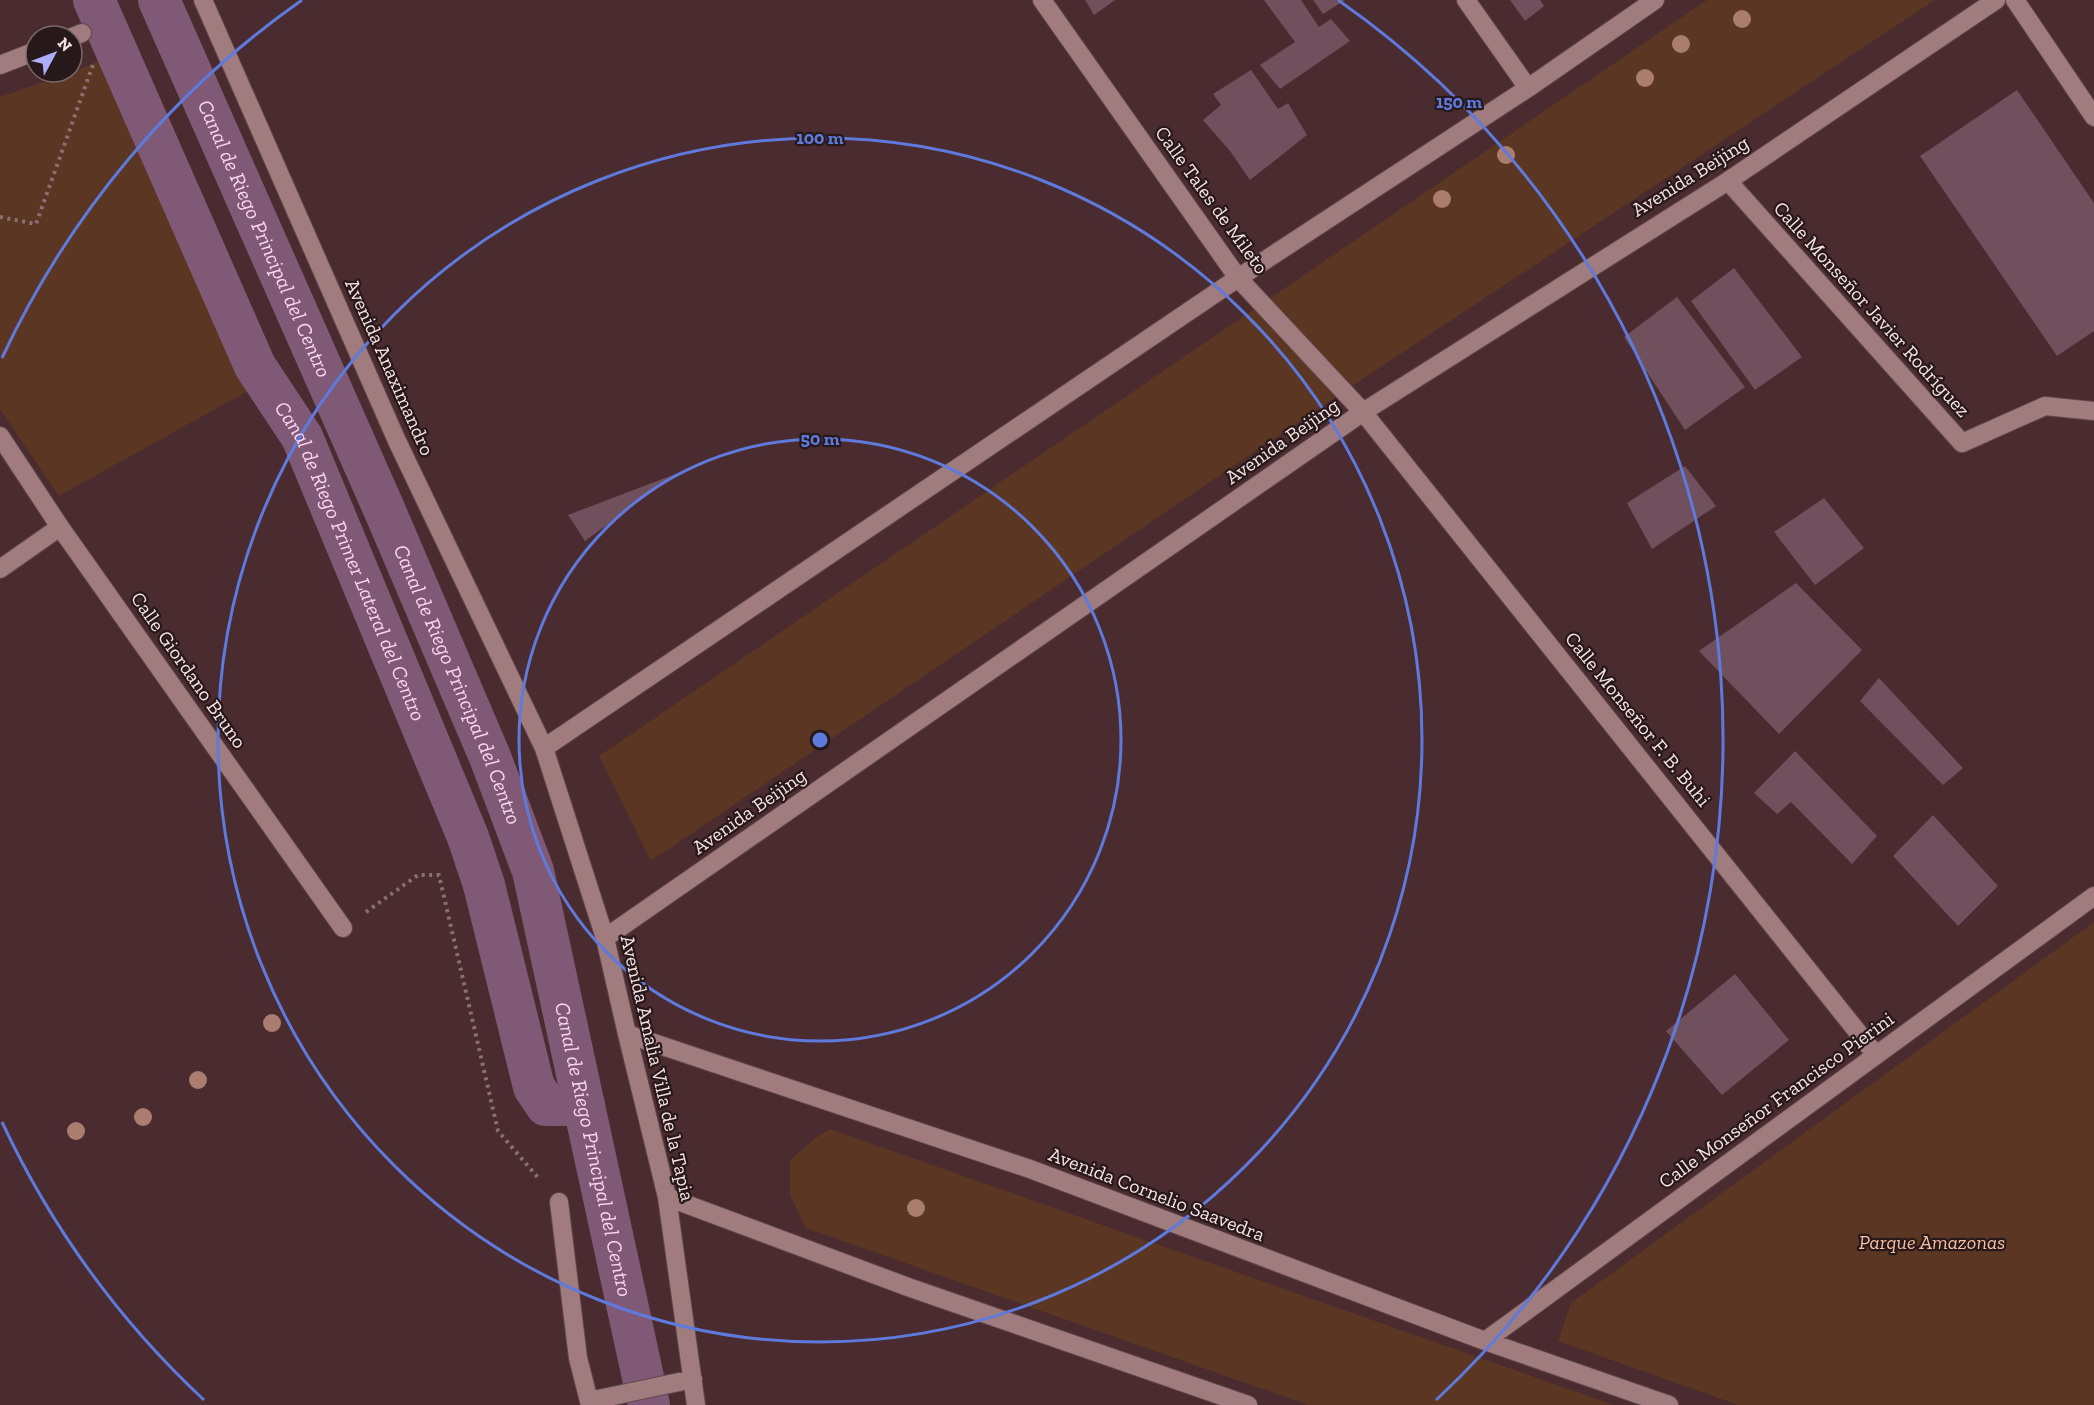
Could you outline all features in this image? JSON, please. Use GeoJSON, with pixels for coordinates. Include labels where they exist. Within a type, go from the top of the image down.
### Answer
{"type":"FeatureCollection","features":[{"type":"Feature","properties":{"kind":"street","name":"Avenida Anaximandro"},"geometry":{"type":"LineString","coordinates":[[203,0],[397,441],[544,748]]}},
{"type":"Feature","properties":{"kind":"street","name":"Calle Tales de Mileto"},"geometry":{"type":"LineString","coordinates":[[1042,0],[1238,278],[1363,412]]}},
{"type":"Feature","properties":{"kind":"street"},"geometry":{"type":"LineString","coordinates":[[1466,0],[1528,88]]}},
{"type":"Feature","properties":{"kind":"street"},"geometry":{"type":"LineString","coordinates":[[544,748],[1238,278],[1528,88],[1655,0]]}},
{"type":"Feature","properties":{"kind":"street","name":"Avenida Beijing"},"geometry":{"type":"LineString","coordinates":[[605,938],[1363,412],[1728,181],[1996,0]]}},
{"type":"Feature","properties":{"kind":"street"},"geometry":{"type":"LineString","coordinates":[[2015,0],[2094,117]]}},
{"type":"Feature","properties":{"kind":"street"},"geometry":{"type":"LineString","coordinates":[[0,65],[24,56]]}},
{"type":"Feature","properties":{"kind":"street","name":"Calle Monseñor Javier Rodríguez"},"geometry":{"type":"LineString","coordinates":[[1728,181],[1962,443],[2045,406],[2094,411]]}},
{"type":"Feature","properties":{"kind":"street","name":"Calle Monseñor F. B. Buhi"},"geometry":{"type":"LineString","coordinates":[[1363,412],[1876,1055]]}},
{"type":"Feature","properties":{"kind":"street","name":"Calle Giordano Bruno"},"geometry":{"type":"LineString","coordinates":[[0,436],[60,527],[343,928]]}},
{"type":"Feature","properties":{"kind":"street"},"geometry":{"type":"LineString","coordinates":[[0,569],[60,527]]}},
{"type":"Feature","properties":{"kind":"street","name":"Avenida Amalia Villa de la Tapia"},"geometry":{"type":"LineString","coordinates":[[544,748],[605,938],[667,1197],[696,1405]]}},
{"type":"Feature","properties":{"kind":"street","name":"Calle Monseñor Francisco Pierini"},"geometry":{"type":"LineString","coordinates":[[1485,1341],[2094,896]]}},
{"type":"Feature","properties":{"kind":"street","name":"Avenida Cornelio Saavedra"},"geometry":{"type":"LineString","coordinates":[[627,1034],[1030,1170],[1485,1341],[1669,1405]]}},
{"type":"Feature","properties":{"kind":"street"},"geometry":{"type":"LineString","coordinates":[[667,1197],[908,1287],[1248,1405]]}},
{"type":"Feature","properties":{"kind":"street"},"geometry":{"type":"LineString","coordinates":[[559,1202],[578,1358],[589,1403],[611,1396],[693,1379]]}},
{"type":"Feature","properties":{"kind":"path"},"geometry":{"type":"LineString","coordinates":[[0,216],[36,224],[94,63]]}},
{"type":"Feature","properties":{"kind":"path"},"geometry":{"type":"LineString","coordinates":[[343,928],[418,875],[439,875],[498,1131],[559,1202]]}},
{"type":"Feature","properties":{"kind":"green space"},"geometry":{"type":"Polygon","coordinates":[[[1707,0],[1935,0],[1343,392],[651,861],[599,756],[1707,0]]]}},
{"type":"Feature","properties":{"kind":"green space"},"geometry":{"type":"Polygon","coordinates":[[[108,57],[248,391],[59,496],[0,409],[0,97],[37,84],[84,84],[84,67],[108,57]]]}},
{"type":"Feature","properties":{"kind":"green space","name":"Parque Amazonas"},"geometry":{"type":"Polygon","coordinates":[[[2094,922],[2094,1405],[1738,1405],[1558,1341],[1571,1303],[2094,922]]]}},
{"type":"Feature","properties":{"kind":"green space"},"geometry":{"type":"Polygon","coordinates":[[[830,1129],[1614,1405],[1308,1405],[806,1228],[790,1195],[790,1160],[814,1139],[830,1129]]]}},
{"type":"Feature","properties":{"kind":"building"},"geometry":{"type":"Polygon","coordinates":[[[1085,0],[1115,0],[1094,15],[1085,0]]]}},
{"type":"Feature","properties":{"kind":"building"},"geometry":{"type":"Polygon","coordinates":[[[1264,0],[1301,0],[1319,27],[1331,19],[1350,41],[1280,89],[1260,65],[1295,42],[1264,0]]]}},
{"type":"Feature","properties":{"kind":"building"},"geometry":{"type":"Polygon","coordinates":[[[1313,0],[1345,0],[1323,14],[1313,0]]]}},
{"type":"Feature","properties":{"kind":"building"},"geometry":{"type":"Polygon","coordinates":[[[1510,0],[1540,0],[1544,6],[1525,21],[1510,0]]]}},
{"type":"Feature","properties":{"kind":"building"},"geometry":{"type":"Polygon","coordinates":[[[1251,70],[1278,109],[1288,103],[1307,135],[1250,180],[1230,151],[1203,120],[1221,105],[1213,94],[1251,70]]]}},
{"type":"Feature","properties":{"kind":"building"},"geometry":{"type":"Polygon","coordinates":[[[2017,90],[2094,203],[2094,331],[2057,356],[1920,156],[2017,90]]]}},
{"type":"Feature","properties":{"kind":"building"},"geometry":{"type":"Polygon","coordinates":[[[1734,268],[1802,357],[1755,390],[1691,301],[1734,268]]]}},
{"type":"Feature","properties":{"kind":"building"},"geometry":{"type":"Polygon","coordinates":[[[1677,297],[1745,387],[1685,430],[1624,337],[1677,297]]]}},
{"type":"Feature","properties":{"kind":"building"},"geometry":{"type":"Polygon","coordinates":[[[1685,466],[1716,506],[1652,549],[1627,503],[1685,466]]]}},
{"type":"Feature","properties":{"kind":"building"},"geometry":{"type":"Polygon","coordinates":[[[678,473],[585,541],[568,515],[678,473]]]}},
{"type":"Feature","properties":{"kind":"building"},"geometry":{"type":"Polygon","coordinates":[[[1824,498],[1864,548],[1815,585],[1774,532],[1824,498]]]}},
{"type":"Feature","properties":{"kind":"building"},"geometry":{"type":"Polygon","coordinates":[[[1796,583],[1862,650],[1779,734],[1699,651],[1796,583]]]}},
{"type":"Feature","properties":{"kind":"building"},"geometry":{"type":"Polygon","coordinates":[[[1879,678],[1963,768],[1943,785],[1860,701],[1879,678]]]}},
{"type":"Feature","properties":{"kind":"building"},"geometry":{"type":"Polygon","coordinates":[[[1795,751],[1877,836],[1852,864],[1791,802],[1777,814],[1754,793],[1795,751]]]}},
{"type":"Feature","properties":{"kind":"building"},"geometry":{"type":"Polygon","coordinates":[[[1933,815],[1998,886],[1958,926],[1893,856],[1933,815]]]}},
{"type":"Feature","properties":{"kind":"building"},"geometry":{"type":"Polygon","coordinates":[[[1735,974],[1789,1040],[1722,1095],[1666,1031],[1735,974]]]}},
{"type":"Feature","properties":{"kind":"waterway","name":"Canal de Riego Primer Lateral del Centro"},"geometry":{"type":"LineString","coordinates":[[94,0],[255,366],[302,437],[468,837],[484,885],[534,1087],[546,1105],[584,1105]]}},
{"type":"Feature","properties":{"kind":"waterway","name":"Canal de Riego Principal del Centro"},"geometry":{"type":"LineString","coordinates":[[159,0],[384,509],[490,757],[533,871],[649,1405]]}}]}
